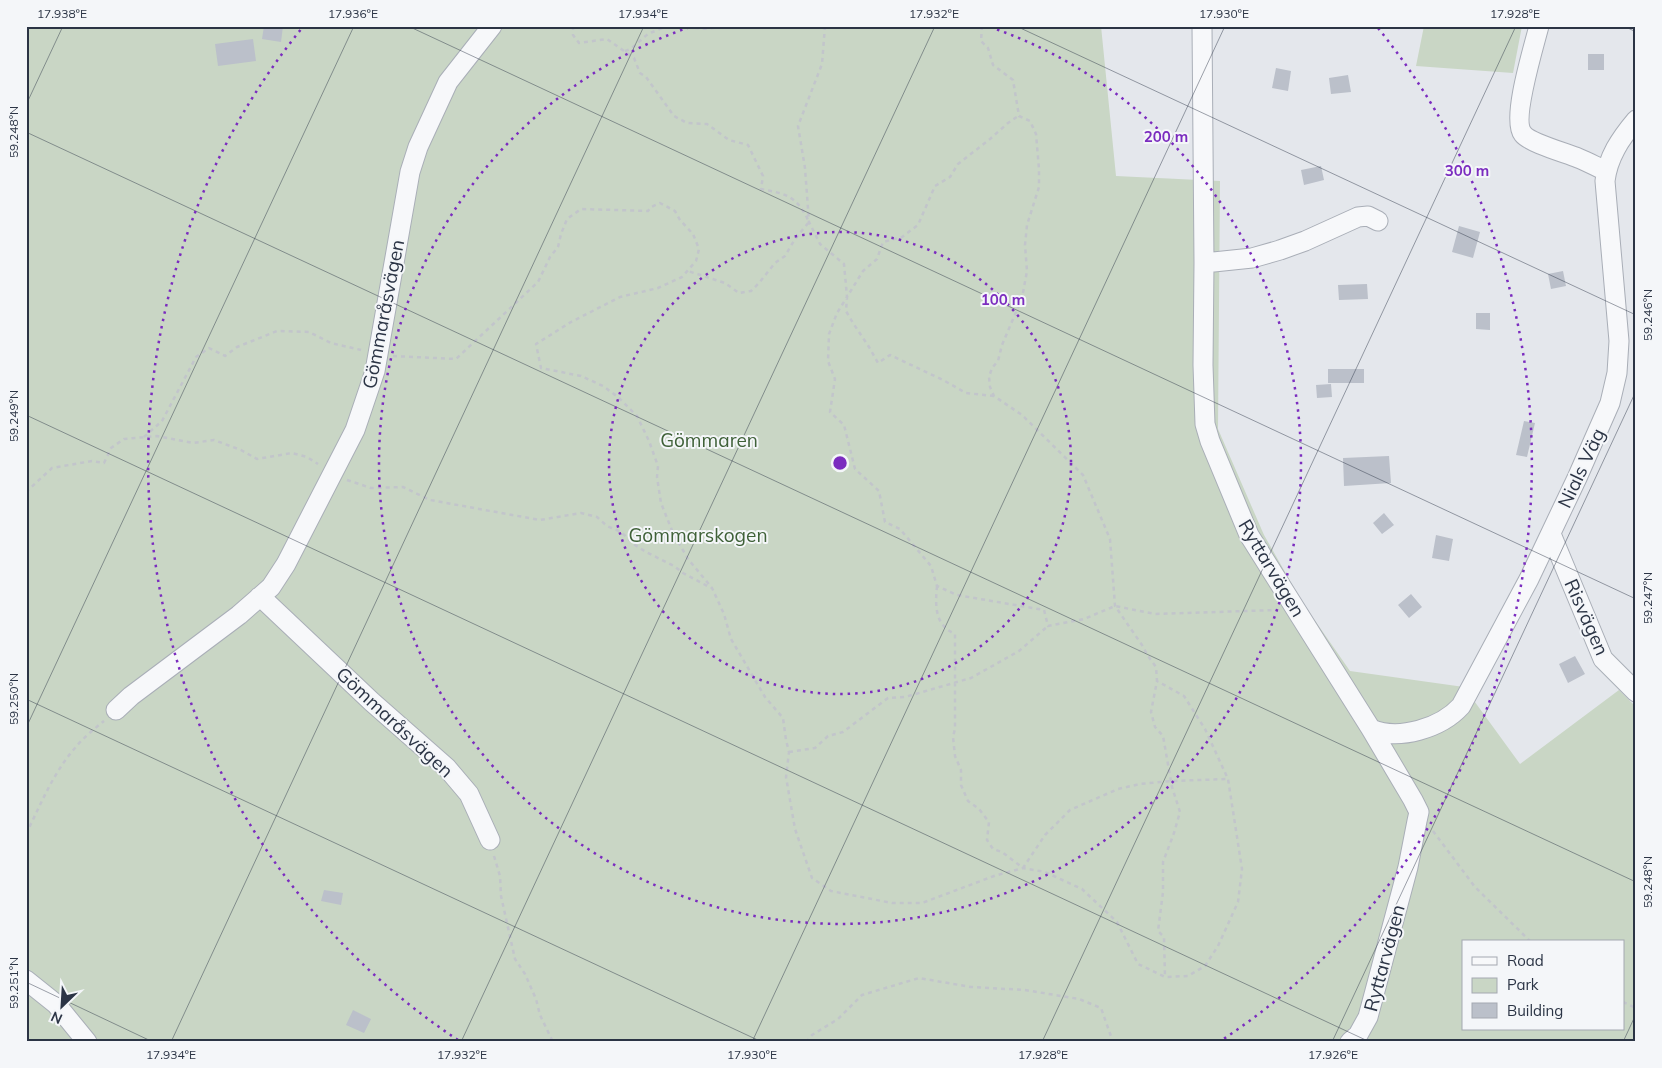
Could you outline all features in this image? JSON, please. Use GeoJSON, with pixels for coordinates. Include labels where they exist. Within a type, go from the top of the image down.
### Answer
{"type":"FeatureCollection","features":[{"type":"Feature","properties":{"kind":"street","name":"Gömmaråsvägen"},"geometry":{"type":"LineString","coordinates":[[116,710],[131,696],[220,630],[271,587],[286,564],[355,430],[375,371],[410,172],[418,146],[448,82],[492,26]]}},
{"type":"Feature","properties":{"kind":"street","name":"Ryttarvägen"},"geometry":{"type":"LineString","coordinates":[[1202,26],[1203,365],[1205,424],[1210,441],[1249,535],[1371,729],[1413,800],[1418,812],[1408,867],[1368,1017],[1358,1035],[1350,1042]]}},
{"type":"Feature","properties":{"kind":"street"},"geometry":{"type":"LineString","coordinates":[[1539,26],[1522,92],[1519,126],[1522,133],[1534,141],[1606,171]]}},
{"type":"Feature","properties":{"kind":"street","name":"Nials Väg"},"geometry":{"type":"LineString","coordinates":[[1371,729],[1390,733],[1411,732],[1423,729],[1453,714],[1468,695],[1551,534],[1610,403],[1617,373],[1619,341],[1605,190],[1606,171],[1615,148],[1636,120]]}},
{"type":"Feature","properties":{"kind":"street"},"geometry":{"type":"LineString","coordinates":[[1204,263],[1252,258],[1280,250],[1358,217],[1368,216],[1378,221]]}},
{"type":"Feature","properties":{"kind":"street","name":"Risvägen"},"geometry":{"type":"LineString","coordinates":[[1551,534],[1604,659],[1636,692]]}},
{"type":"Feature","properties":{"kind":"street","name":"Gömmaråsvägen"},"geometry":{"type":"LineString","coordinates":[[259,597],[372,702],[447,768],[470,794],[490,840]]}},
{"type":"Feature","properties":{"kind":"street"},"geometry":{"type":"LineString","coordinates":[[26,980],[56,1004],[87,1042]]}},
{"type":"Feature","properties":{"kind":"path"},"geometry":{"type":"LineString","coordinates":[[573,26],[573,35],[580,43],[607,40],[634,58],[640,73],[646,77],[674,116],[687,123],[707,124],[729,140],[748,145],[763,176],[761,189],[785,194],[802,207],[820,244],[844,264],[847,297],[846,312],[878,363],[890,355],[944,380],[966,393],[994,396],[1022,415],[1083,475],[1110,539],[1115,606],[1156,667],[1157,681],[1151,712],[1155,728],[1163,736],[1171,781],[1180,812],[1162,862],[1163,892],[1158,931],[1164,937],[1165,976]]}},
{"type":"Feature","properties":{"kind":"path"},"geometry":{"type":"LineString","coordinates":[[625,52],[650,33],[666,26]]}},
{"type":"Feature","properties":{"kind":"path"},"geometry":{"type":"LineString","coordinates":[[688,26],[698,29],[712,29],[724,26]]}},
{"type":"Feature","properties":{"kind":"path"},"geometry":{"type":"LineString","coordinates":[[730,26],[738,26]]}},
{"type":"Feature","properties":{"kind":"path"},"geometry":{"type":"LineString","coordinates":[[688,271],[726,283],[739,292],[751,291],[775,263],[785,256],[795,239],[809,222],[805,168],[798,126],[822,64],[825,26]]}},
{"type":"Feature","properties":{"kind":"path"},"geometry":{"type":"LineString","coordinates":[[982,26],[981,41],[988,48],[993,65],[1013,80],[1019,116]]}},
{"type":"Feature","properties":{"kind":"path"},"geometry":{"type":"LineString","coordinates":[[1019,116],[958,164],[950,177],[935,186],[918,224],[902,237],[883,242],[877,259],[863,272],[838,313],[829,334],[828,361],[835,379],[830,412],[844,425],[855,469],[879,491],[885,522],[900,529],[931,566],[937,586],[938,616],[946,630],[956,634],[953,737],[955,756],[962,770],[961,785],[968,801],[979,809],[989,822],[987,840],[993,849],[1002,852],[1023,868]]}},
{"type":"Feature","properties":{"kind":"path"},"geometry":{"type":"LineString","coordinates":[[994,396],[990,387],[989,377],[992,368],[998,361],[1002,345],[1022,298],[1026,271],[1025,245],[1027,224],[1039,186],[1036,134],[1030,121],[1019,116]]}},
{"type":"Feature","properties":{"kind":"path"},"geometry":{"type":"LineString","coordinates":[[144,437],[162,421],[196,357],[209,348],[225,356],[237,347],[277,331],[309,332],[331,342],[378,355],[456,359],[538,282],[550,257],[558,247],[561,234],[568,219],[581,209],[648,211],[651,207],[660,203],[675,211],[680,220],[693,234],[699,249],[696,261],[682,277],[658,288],[620,297],[571,322],[536,344],[540,368],[582,376],[604,386],[637,416],[658,466],[657,477],[661,503],[674,533],[688,559],[712,588],[724,614],[731,639],[765,697],[783,718],[789,752],[786,777],[795,830],[812,878],[831,891],[892,903],[922,903],[994,876],[1023,868],[1045,872],[1082,889],[1117,922],[1138,964],[1165,976],[1188,976],[1205,966],[1218,946],[1238,902],[1242,869],[1228,780],[1205,729],[1184,696],[1157,681]]}},
{"type":"Feature","properties":{"kind":"path"},"geometry":{"type":"LineString","coordinates":[[26,492],[52,468],[92,461],[104,463],[111,448],[124,439],[157,436],[193,443],[214,440],[241,450],[257,459],[292,453],[307,457],[332,473],[371,488],[403,487],[430,500],[540,520],[581,513],[597,517],[607,526],[621,532],[646,552],[712,588]]}},
{"type":"Feature","properties":{"kind":"path"},"geometry":{"type":"LineString","coordinates":[[937,586],[957,595],[1044,610],[1048,626]]}},
{"type":"Feature","properties":{"kind":"path"},"geometry":{"type":"LineString","coordinates":[[789,752],[815,748],[828,736],[843,732],[888,698],[905,697],[971,678],[1019,651],[1048,626],[1084,619],[1115,606],[1155,614],[1296,610]]}},
{"type":"Feature","properties":{"kind":"path"},"geometry":{"type":"LineString","coordinates":[[26,834],[52,782],[66,759],[76,747],[116,710]]}},
{"type":"Feature","properties":{"kind":"path"},"geometry":{"type":"LineString","coordinates":[[1023,868],[1045,835],[1070,810],[1118,789],[1140,784],[1171,781],[1228,780]]}},
{"type":"Feature","properties":{"kind":"path"},"geometry":{"type":"LineString","coordinates":[[1418,812],[1475,887],[1529,940]]}},
{"type":"Feature","properties":{"kind":"path"},"geometry":{"type":"LineString","coordinates":[[490,840],[500,876],[501,896],[515,959],[529,982],[540,1015],[553,1042]]}},
{"type":"Feature","properties":{"kind":"path"},"geometry":{"type":"LineString","coordinates":[[806,1042],[812,1035],[838,1020],[862,995],[919,978],[971,987],[1025,990],[1079,999],[1101,1008],[1113,1042]]}},
{"type":"Feature","properties":{"kind":"path"},"geometry":{"type":"LineString","coordinates":[[1624,1002],[1636,1008]]}},
{"type":"Feature","properties":{"kind":"green space","name":"Gömmarskogen"},"geometry":{"type":"Polygon","coordinates":[[[26,26],[1101,26],[1116,176],[1220,181],[1218,429],[1264,535],[1302,602],[1350,671],[1464,687],[1520,764],[1619,690],[1636,707],[1636,1042],[26,1042],[26,26]]]}},
{"type":"Feature","properties":{"kind":"green space"},"geometry":{"type":"Polygon","coordinates":[[[1424,26],[1522,26],[1513,73],[1416,66],[1424,26]]]}},
{"type":"Feature","properties":{"kind":"building"},"geometry":{"type":"Polygon","coordinates":[[[264,26],[283,26],[281,42],[262,39],[264,26]]]}},
{"type":"Feature","properties":{"kind":"building"},"geometry":{"type":"Polygon","coordinates":[[[253,39],[256,61],[218,66],[215,44],[253,39]]]}},
{"type":"Feature","properties":{"kind":"building"},"geometry":{"type":"Polygon","coordinates":[[[1588,54],[1604,54],[1604,70],[1588,70],[1588,54]]]}},
{"type":"Feature","properties":{"kind":"building"},"geometry":{"type":"Polygon","coordinates":[[[1276,68],[1291,71],[1288,91],[1272,88],[1276,68]]]}},
{"type":"Feature","properties":{"kind":"building"},"geometry":{"type":"Polygon","coordinates":[[[1348,75],[1351,92],[1331,94],[1329,78],[1348,75]]]}},
{"type":"Feature","properties":{"kind":"building"},"geometry":{"type":"Polygon","coordinates":[[[1321,166],[1324,180],[1304,185],[1301,170],[1321,166]]]}},
{"type":"Feature","properties":{"kind":"building"},"geometry":{"type":"Polygon","coordinates":[[[1459,226],[1480,232],[1473,258],[1452,252],[1459,226]]]}},
{"type":"Feature","properties":{"kind":"building"},"geometry":{"type":"Polygon","coordinates":[[[1563,271],[1566,286],[1551,289],[1548,274],[1563,271]]]}},
{"type":"Feature","properties":{"kind":"building"},"geometry":{"type":"Polygon","coordinates":[[[1367,284],[1368,299],[1339,300],[1338,285],[1367,284]]]}},
{"type":"Feature","properties":{"kind":"building"},"geometry":{"type":"Polygon","coordinates":[[[1476,313],[1490,313],[1490,330],[1476,329],[1476,313]]]}},
{"type":"Feature","properties":{"kind":"building"},"geometry":{"type":"Polygon","coordinates":[[[1328,369],[1364,369],[1364,383],[1328,383],[1328,369]]]}},
{"type":"Feature","properties":{"kind":"building"},"geometry":{"type":"Polygon","coordinates":[[[1331,384],[1332,397],[1317,398],[1316,385],[1331,384]]]}},
{"type":"Feature","properties":{"kind":"building"},"geometry":{"type":"Polygon","coordinates":[[[1524,421],[1535,423],[1527,457],[1516,455],[1524,421]]]}},
{"type":"Feature","properties":{"kind":"building"},"geometry":{"type":"Polygon","coordinates":[[[1389,456],[1391,483],[1344,486],[1343,458],[1389,456]]]}},
{"type":"Feature","properties":{"kind":"building"},"geometry":{"type":"Polygon","coordinates":[[[1384,513],[1394,525],[1382,534],[1373,523],[1384,513]]]}},
{"type":"Feature","properties":{"kind":"building"},"geometry":{"type":"Polygon","coordinates":[[[1436,535],[1453,539],[1449,561],[1432,558],[1436,535]]]}},
{"type":"Feature","properties":{"kind":"building"},"geometry":{"type":"Polygon","coordinates":[[[1411,594],[1422,607],[1409,618],[1398,605],[1411,594]]]}},
{"type":"Feature","properties":{"kind":"building"},"geometry":{"type":"Polygon","coordinates":[[[1575,656],[1585,674],[1568,683],[1559,664],[1575,656]]]}},
{"type":"Feature","properties":{"kind":"building"},"geometry":{"type":"Polygon","coordinates":[[[324,890],[343,893],[341,905],[321,901],[324,890]]]}},
{"type":"Feature","properties":{"kind":"building"},"geometry":{"type":"Polygon","coordinates":[[[353,1010],[371,1019],[364,1033],[346,1025],[353,1010]]]}},
{"type":"Feature","properties":{"kind":"park label","name":"Gömmaren"},"geometry":{"type":"Point","coordinates":[709,440]}}]}
